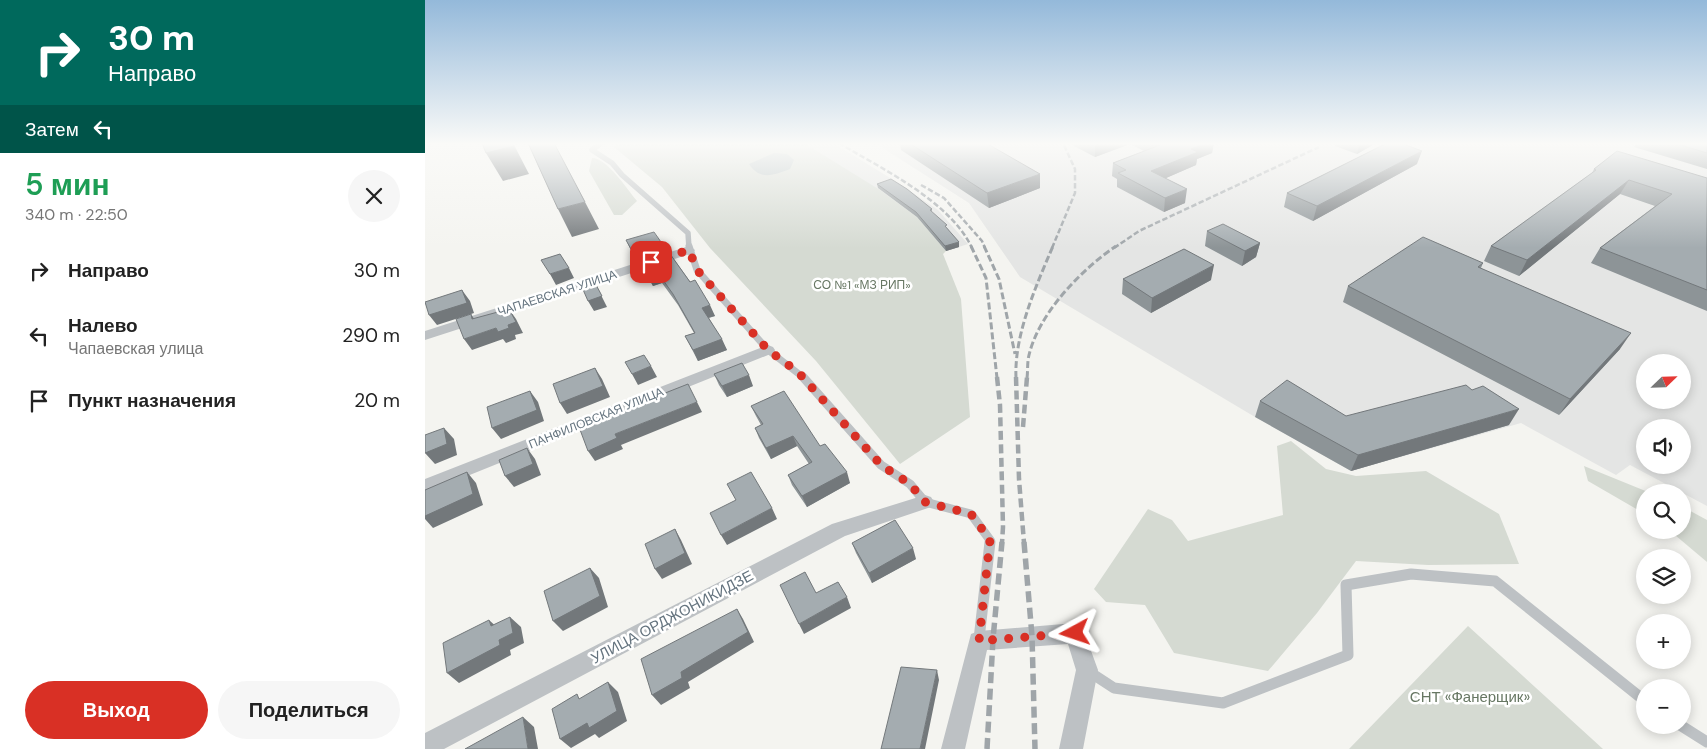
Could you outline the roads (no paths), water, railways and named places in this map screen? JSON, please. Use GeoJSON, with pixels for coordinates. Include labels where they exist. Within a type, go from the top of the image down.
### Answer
{"type":"FeatureCollection","features":[{"type":"Feature","properties":{"kind":"street","name":"ЧАПАЕВСКАЯ УЛИЦА"},"geometry":{"type":"LineString","coordinates":[[425,336],[689,250]]}},
{"type":"Feature","properties":{"kind":"street","name":"ПАНФИЛОВСКАЯ УЛИЦА"},"geometry":{"type":"LineString","coordinates":[[425,486],[768,350]]}},
{"type":"Feature","properties":{"kind":"street","name":"УЛИЦА ОРДЖОНИКИДЗЕ"},"geometry":{"type":"LineString","coordinates":[[425,746],[839,530],[925,502]]}},
{"type":"Feature","properties":{"kind":"street"},"geometry":{"type":"LineString","coordinates":[[953,749],[979,641],[1075,633],[1087,670],[1071,749]]}},
{"type":"Feature","properties":{"kind":"lane"},"geometry":{"type":"LineString","coordinates":[[625,178],[688,233],[689,250],[697,270],[768,350],[798,372],[881,465],[910,484],[925,502],[971,514],[990,540],[979,641]]}},
{"type":"Feature","properties":{"kind":"lane"},"geometry":{"type":"LineString","coordinates":[[1087,670],[1114,688],[1223,703],[1348,655],[1346,585],[1411,574],[1495,581],[1636,694]]}},
{"type":"Feature","properties":{"kind":"lane"},"geometry":{"type":"LineString","coordinates":[[1691,732],[1707,742]]}},
{"type":"Feature","properties":{"kind":"railway"},"geometry":{"type":"LineString","coordinates":[[898,178],[932,201],[948,215],[962,231],[972,247]]}},
{"type":"Feature","properties":{"kind":"railway"},"geometry":{"type":"LineString","coordinates":[[1052,248],[1075,193],[1075,178]]}},
{"type":"Feature","properties":{"kind":"railway"},"geometry":{"type":"LineString","coordinates":[[1114,248],[1139,231],[1253,178]]}},
{"type":"Feature","properties":{"kind":"railway"},"geometry":{"type":"LineString","coordinates":[[921,185],[944,198],[982,241],[985,248]]}},
{"type":"Feature","properties":{"kind":"railway"},"geometry":{"type":"LineString","coordinates":[[984,246],[999,279],[1015,354]]}},
{"type":"Feature","properties":{"kind":"railway"},"geometry":{"type":"LineString","coordinates":[[1016,377],[1016,362],[1022,328],[1033,294],[1053,246]]}},
{"type":"Feature","properties":{"kind":"railway"},"geometry":{"type":"LineString","coordinates":[[1027,378],[1028,358],[1034,339],[1052,308],[1089,267],[1116,246]]}},
{"type":"Feature","properties":{"kind":"railway"},"geometry":{"type":"LineString","coordinates":[[972,247],[986,278],[997,378]]}},
{"type":"Feature","properties":{"kind":"railway"},"geometry":{"type":"LineString","coordinates":[[997,377],[1000,405],[1002,543]]}},
{"type":"Feature","properties":{"kind":"railway"},"geometry":{"type":"LineString","coordinates":[[1016,377],[1019,479],[1024,543]]}},
{"type":"Feature","properties":{"kind":"railway"},"geometry":{"type":"LineString","coordinates":[[1023,427],[1027,377]]}},
{"type":"Feature","properties":{"kind":"railway"},"geometry":{"type":"LineString","coordinates":[[987,749],[993,639],[1002,542]]}},
{"type":"Feature","properties":{"kind":"railway"},"geometry":{"type":"LineString","coordinates":[[1024,542],[1032,636],[1035,749]]}},
{"type":"Feature","properties":{"kind":"park label","name":"СО №1 «МЗ РИП»"},"geometry":{"type":"Point","coordinates":[862,285]}},
{"type":"Feature","properties":{"kind":"park label","name":"СНТ «Фанерщик»"},"geometry":{"type":"Point","coordinates":[1470,697]}}]}
